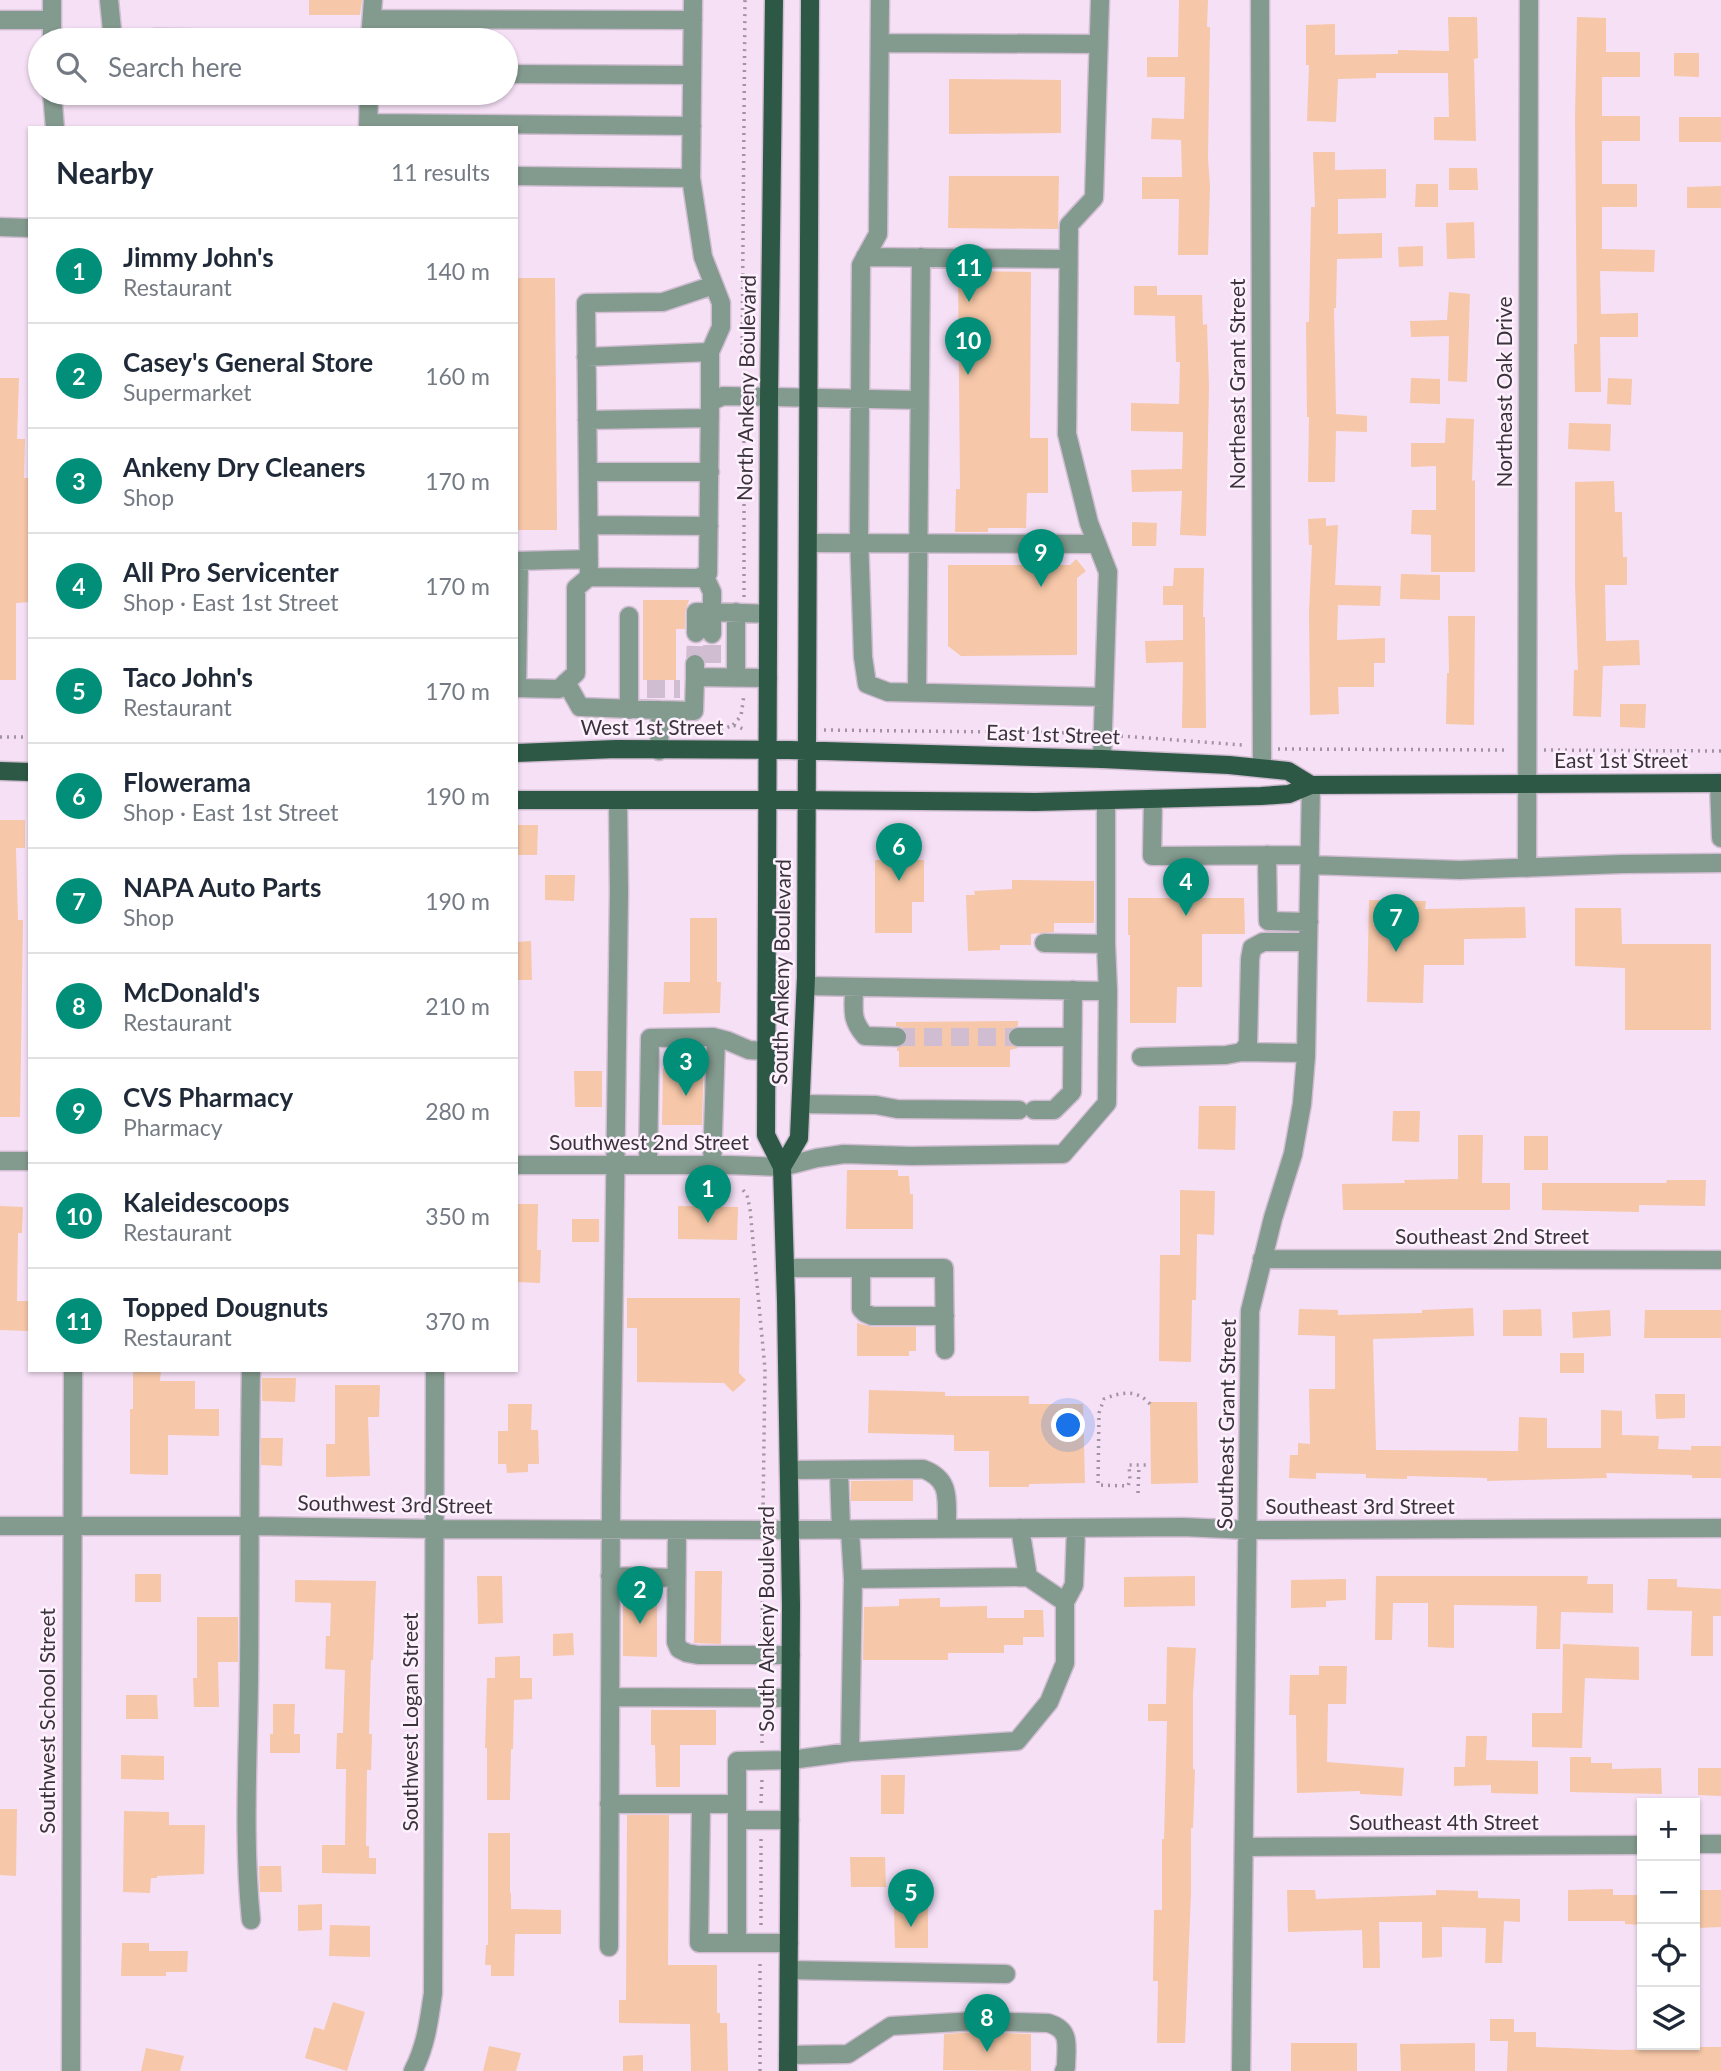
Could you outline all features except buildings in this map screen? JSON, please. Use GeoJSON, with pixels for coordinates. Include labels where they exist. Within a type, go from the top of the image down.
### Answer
{"type":"FeatureCollection","features":[{"type":"Feature","properties":{"kind":"main road","name":"North Ankeny Boulevard"},"geometry":{"type":"LineString","coordinates":[[768,776],[774,0]]}},
{"type":"Feature","properties":{"kind":"main road"},"geometry":{"type":"LineString","coordinates":[[807,751],[810,0]]}},
{"type":"Feature","properties":{"kind":"main road","name":"East 1st Street"},"geometry":{"type":"LineString","coordinates":[[789,750],[1102,758],[1262,768],[1288,771],[1311,785]]}},
{"type":"Feature","properties":{"kind":"main road","name":"West 1st Street"},"geometry":{"type":"LineString","coordinates":[[518,753],[789,750]]}},
{"type":"Feature","properties":{"kind":"main road","name":"South Ankeny Boulevard"},"geometry":{"type":"LineString","coordinates":[[782,1167],[799,1138],[806,986],[807,751]]}},
{"type":"Feature","properties":{"kind":"main road"},"geometry":{"type":"LineString","coordinates":[[0,771],[28,772]]}},
{"type":"Feature","properties":{"kind":"main road","name":"South Ankeny Boulevard"},"geometry":{"type":"LineString","coordinates":[[768,776],[766,1135],[782,1167],[790,1530],[788,2063]]}},
{"type":"Feature","properties":{"kind":"main road","name":"East 1st Street"},"geometry":{"type":"LineString","coordinates":[[768,800],[1035,803],[1289,794],[1311,785],[1720,783]]}},
{"type":"Feature","properties":{"kind":"main road"},"geometry":{"type":"LineString","coordinates":[[518,800],[768,800]]}},
{"type":"Feature","properties":{"kind":"street"},"geometry":{"type":"LineString","coordinates":[[52,0],[52,28]]}},
{"type":"Feature","properties":{"kind":"street"},"geometry":{"type":"LineString","coordinates":[[110,0],[112,28]]}},
{"type":"Feature","properties":{"kind":"street"},"geometry":{"type":"LineString","coordinates":[[371,28],[373,0]]}},
{"type":"Feature","properties":{"kind":"street"},"geometry":{"type":"LineString","coordinates":[[518,561],[698,578],[708,573],[710,352],[720,327],[720,303],[704,257],[691,178],[693,0]]}},
{"type":"Feature","properties":{"kind":"street"},"geometry":{"type":"LineString","coordinates":[[880,0],[878,234],[861,265],[859,543],[863,657],[867,684],[888,692],[1104,698]]}},
{"type":"Feature","properties":{"kind":"street"},"geometry":{"type":"LineString","coordinates":[[1100,0],[1094,198],[1069,225],[1067,434],[1089,523],[1108,572],[1102,758]]}},
{"type":"Feature","properties":{"kind":"street","name":"Northeast Grant Street"},"geometry":{"type":"LineString","coordinates":[[1260,0],[1262,768]]}},
{"type":"Feature","properties":{"kind":"street","name":"Northeast Oak Drive"},"geometry":{"type":"LineString","coordinates":[[1527,867],[1528,0]]}},
{"type":"Feature","properties":{"kind":"street"},"geometry":{"type":"LineString","coordinates":[[372,19],[693,20]]}},
{"type":"Feature","properties":{"kind":"street"},"geometry":{"type":"LineString","coordinates":[[0,20],[52,20]]}},
{"type":"Feature","properties":{"kind":"street"},"geometry":{"type":"LineString","coordinates":[[880,43],[1098,44]]}},
{"type":"Feature","properties":{"kind":"street"},"geometry":{"type":"LineString","coordinates":[[518,74],[692,75]]}},
{"type":"Feature","properties":{"kind":"street"},"geometry":{"type":"LineString","coordinates":[[53,105],[55,126]]}},
{"type":"Feature","properties":{"kind":"street"},"geometry":{"type":"LineString","coordinates":[[369,105],[368,125],[692,126]]}},
{"type":"Feature","properties":{"kind":"street"},"geometry":{"type":"LineString","coordinates":[[518,176],[691,178]]}},
{"type":"Feature","properties":{"kind":"street"},"geometry":{"type":"LineString","coordinates":[[0,227],[28,228]]}},
{"type":"Feature","properties":{"kind":"street"},"geometry":{"type":"LineString","coordinates":[[865,257],[1068,259]]}},
{"type":"Feature","properties":{"kind":"street"},"geometry":{"type":"LineString","coordinates":[[917,693],[921,257]]}},
{"type":"Feature","properties":{"kind":"street"},"geometry":{"type":"LineString","coordinates":[[518,688],[559,689],[576,673],[576,588],[589,568],[586,303],[663,302],[714,285]]}},
{"type":"Feature","properties":{"kind":"street"},"geometry":{"type":"LineString","coordinates":[[586,357],[710,352]]}},
{"type":"Feature","properties":{"kind":"street"},"geometry":{"type":"LineString","coordinates":[[587,420],[710,410],[723,396],[919,400]]}},
{"type":"Feature","properties":{"kind":"street"},"geometry":{"type":"LineString","coordinates":[[588,472],[710,472]]}},
{"type":"Feature","properties":{"kind":"street"},"geometry":{"type":"LineString","coordinates":[[589,525],[709,526]]}},
{"type":"Feature","properties":{"kind":"street"},"geometry":{"type":"LineString","coordinates":[[809,543],[1097,544]]}},
{"type":"Feature","properties":{"kind":"street"},"geometry":{"type":"LineString","coordinates":[[704,575],[712,592],[712,612]]}},
{"type":"Feature","properties":{"kind":"street"},"geometry":{"type":"LineString","coordinates":[[704,633],[696,612],[768,614]]}},
{"type":"Feature","properties":{"kind":"street"},"geometry":{"type":"LineString","coordinates":[[740,612],[741,678]]}},
{"type":"Feature","properties":{"kind":"street"},"geometry":{"type":"LineString","coordinates":[[629,616],[638,689],[629,710]]}},
{"type":"Feature","properties":{"kind":"street"},"geometry":{"type":"LineString","coordinates":[[566,682],[580,706],[694,711],[698,677],[768,678]]}},
{"type":"Feature","properties":{"kind":"street"},"geometry":{"type":"LineString","coordinates":[[659,751],[660,710]]}},
{"type":"Feature","properties":{"kind":"street"},"geometry":{"type":"LineString","coordinates":[[1720,783],[1721,838]]}},
{"type":"Feature","properties":{"kind":"street","name":"Southeast Grant Street"},"geometry":{"type":"LineString","coordinates":[[1241,2071],[1251,1311],[1262,1259],[1293,1154],[1303,1104],[1311,785]]}},
{"type":"Feature","properties":{"kind":"street"},"geometry":{"type":"LineString","coordinates":[[1153,799],[1152,856],[1266,855],[1460,870],[1721,863]]}},
{"type":"Feature","properties":{"kind":"street"},"geometry":{"type":"LineString","coordinates":[[609,1947],[618,801]]}},
{"type":"Feature","properties":{"kind":"street","name":"Southwest 2nd Street"},"geometry":{"type":"LineString","coordinates":[[518,1165],[782,1167],[844,1154],[1063,1154],[1107,1103],[1106,801]]}},
{"type":"Feature","properties":{"kind":"street"},"geometry":{"type":"LineString","coordinates":[[1266,855],[1268,920],[1308,922]]}},
{"type":"Feature","properties":{"kind":"street"},"geometry":{"type":"LineString","coordinates":[[1242,1052],[1248,1044],[1252,948],[1263,942],[1308,942]]}},
{"type":"Feature","properties":{"kind":"street"},"geometry":{"type":"LineString","coordinates":[[1044,943],[1106,944]]}},
{"type":"Feature","properties":{"kind":"street"},"geometry":{"type":"LineString","coordinates":[[806,986],[1108,991]]}},
{"type":"Feature","properties":{"kind":"street"},"geometry":{"type":"LineString","coordinates":[[854,987],[856,1026],[865,1036],[897,1037]]}},
{"type":"Feature","properties":{"kind":"street"},"geometry":{"type":"LineString","coordinates":[[801,1104],[876,1105],[897,1109],[1054,1110],[1072,1092],[1073,990]]}},
{"type":"Feature","properties":{"kind":"street"},"geometry":{"type":"LineString","coordinates":[[1018,1037],[1072,1037]]}},
{"type":"Feature","properties":{"kind":"street"},"geometry":{"type":"LineString","coordinates":[[648,1165],[650,1038],[716,1038],[750,1050],[766,1051]]}},
{"type":"Feature","properties":{"kind":"street"},"geometry":{"type":"LineString","coordinates":[[712,1165],[716,1038]]}},
{"type":"Feature","properties":{"kind":"street"},"geometry":{"type":"LineString","coordinates":[[1141,1057],[1226,1055],[1242,1052],[1306,1053]]}},
{"type":"Feature","properties":{"kind":"street"},"geometry":{"type":"LineString","coordinates":[[0,1161],[28,1161]]}},
{"type":"Feature","properties":{"kind":"street","name":"Southeast 2nd Street"},"geometry":{"type":"LineString","coordinates":[[1262,1259],[1721,1259]]}},
{"type":"Feature","properties":{"kind":"street"},"geometry":{"type":"LineString","coordinates":[[785,1268],[944,1268],[945,1350]]}},
{"type":"Feature","properties":{"kind":"street"},"geometry":{"type":"LineString","coordinates":[[861,1268],[861,1309],[864,1313],[872,1316],[945,1316]]}},
{"type":"Feature","properties":{"kind":"street","name":"Southwest School Street"},"geometry":{"type":"LineString","coordinates":[[71,2071],[73,1372]]}},
{"type":"Feature","properties":{"kind":"street"},"geometry":{"type":"LineString","coordinates":[[251,1372],[247,1833],[251,1920]]}},
{"type":"Feature","properties":{"kind":"street","name":"Southwest Logan Street"},"geometry":{"type":"LineString","coordinates":[[413,2071],[421,2055],[428,2029],[433,1993],[435,1372]]}},
{"type":"Feature","properties":{"kind":"street"},"geometry":{"type":"LineString","coordinates":[[789,1470],[923,1469],[936,1473],[945,1485],[947,1529]]}},
{"type":"Feature","properties":{"kind":"street"},"geometry":{"type":"LineString","coordinates":[[839,1470],[853,1579],[850,1752]]}},
{"type":"Feature","properties":{"kind":"street","name":"Southwest 3rd Street"},"geometry":{"type":"LineString","coordinates":[[0,1526],[790,1530]]}},
{"type":"Feature","properties":{"kind":"street","name":"Southeast 3rd Street"},"geometry":{"type":"LineString","coordinates":[[790,1530],[1183,1527],[1248,1530],[1721,1528]]}},
{"type":"Feature","properties":{"kind":"street"},"geometry":{"type":"LineString","coordinates":[[1020,1528],[1028,1577]]}},
{"type":"Feature","properties":{"kind":"street"},"geometry":{"type":"LineString","coordinates":[[737,1943],[737,1762],[1017,1741],[1049,1702],[1065,1662],[1065,1602],[1074,1585],[1076,1528]]}},
{"type":"Feature","properties":{"kind":"street"},"geometry":{"type":"LineString","coordinates":[[677,1530],[676,1642],[679,1649],[698,1655],[791,1655]]}},
{"type":"Feature","properties":{"kind":"street"},"geometry":{"type":"LineString","coordinates":[[610,1576],[676,1578]]}},
{"type":"Feature","properties":{"kind":"street"},"geometry":{"type":"LineString","coordinates":[[853,1579],[1028,1577],[1065,1602]]}},
{"type":"Feature","properties":{"kind":"street"},"geometry":{"type":"LineString","coordinates":[[610,1697],[790,1698]]}},
{"type":"Feature","properties":{"kind":"street"},"geometry":{"type":"LineString","coordinates":[[609,1804],[701,1804],[761,1820],[790,1820]]}},
{"type":"Feature","properties":{"kind":"street"},"geometry":{"type":"LineString","coordinates":[[701,1804],[699,1943],[789,1943]]}},
{"type":"Feature","properties":{"kind":"street"},"geometry":{"type":"LineString","coordinates":[[1700,1844],[1721,1844]]}},
{"type":"Feature","properties":{"kind":"street","name":"Southeast 4th Street"},"geometry":{"type":"LineString","coordinates":[[1245,1847],[1637,1845]]}},
{"type":"Feature","properties":{"kind":"street"},"geometry":{"type":"LineString","coordinates":[[789,1970],[1006,1974]]}},
{"type":"Feature","properties":{"kind":"street"},"geometry":{"type":"LineString","coordinates":[[788,2063],[848,2062],[891,2026],[975,2021],[1048,2023],[1059,2026],[1066,2035],[1064,2071]]}},
{"type":"Feature","properties":{"kind":"path"},"geometry":{"type":"LineString","coordinates":[[740,612],[744,397],[745,0]]}},
{"type":"Feature","properties":{"kind":"path"},"geometry":{"type":"LineString","coordinates":[[733,725],[741,716],[741,678]]}},
{"type":"Feature","properties":{"kind":"path"},"geometry":{"type":"LineString","coordinates":[[0,737],[28,737]]}},
{"type":"Feature","properties":{"kind":"path"},"geometry":{"type":"LineString","coordinates":[[743,1190],[750,1209],[765,1369],[762,1655]]}},
{"type":"Feature","properties":{"kind":"path"},"geometry":{"type":"LineString","coordinates":[[1150,1404],[1135,1393],[1104,1399],[1100,1413],[1098,1485],[1128,1486],[1129,1465],[1150,1465]]}},
{"type":"Feature","properties":{"kind":"path"},"geometry":{"type":"LineString","coordinates":[[1138,1493],[1139,1465]]}},
{"type":"Feature","properties":{"kind":"path"},"geometry":{"type":"LineString","coordinates":[[760,2071],[762,1698]]}},
{"type":"Feature","properties":{"kind":"tunnel"},"geometry":{"type":"LineString","coordinates":[[695,664],[696,633]]}},
{"type":"Feature","properties":{"kind":"tunnel"},"geometry":{"type":"LineString","coordinates":[[712,634],[712,663]]}},
{"type":"Feature","properties":{"kind":"tunnel"},"geometry":{"type":"LineString","coordinates":[[647,689],[680,689]]}},
{"type":"Feature","properties":{"kind":"tunnel"},"geometry":{"type":"LineString","coordinates":[[897,1037],[1018,1037]]}},
{"type":"Feature","properties":{"kind":"place","name":"Topped Dougnuts"},"geometry":{"type":"Point","coordinates":[969,302]}},
{"type":"Feature","properties":{"kind":"place","name":"Kaleidescoops"},"geometry":{"type":"Point","coordinates":[968,375]}},
{"type":"Feature","properties":{"kind":"place","name":"CVS Pharmacy"},"geometry":{"type":"Point","coordinates":[1041,587]}},
{"type":"Feature","properties":{"kind":"place","name":"Flowerama"},"geometry":{"type":"Point","coordinates":[899,881]}},
{"type":"Feature","properties":{"kind":"place","name":"All Pro Servicenter"},"geometry":{"type":"Point","coordinates":[1186,916]}},
{"type":"Feature","properties":{"kind":"place","name":"NAPA Auto Parts"},"geometry":{"type":"Point","coordinates":[1396,952]}},
{"type":"Feature","properties":{"kind":"place","name":"Ankeny Dry Cleaners"},"geometry":{"type":"Point","coordinates":[686,1096]}},
{"type":"Feature","properties":{"kind":"place","name":"Jimmy John's"},"geometry":{"type":"Point","coordinates":[708,1223]}},
{"type":"Feature","properties":{"kind":"place","name":"Casey's General Store"},"geometry":{"type":"Point","coordinates":[640,1624]}},
{"type":"Feature","properties":{"kind":"place","name":"Taco John's"},"geometry":{"type":"Point","coordinates":[911,1927]}},
{"type":"Feature","properties":{"kind":"place","name":"McDonald's"},"geometry":{"type":"Point","coordinates":[987,2052]}}]}
